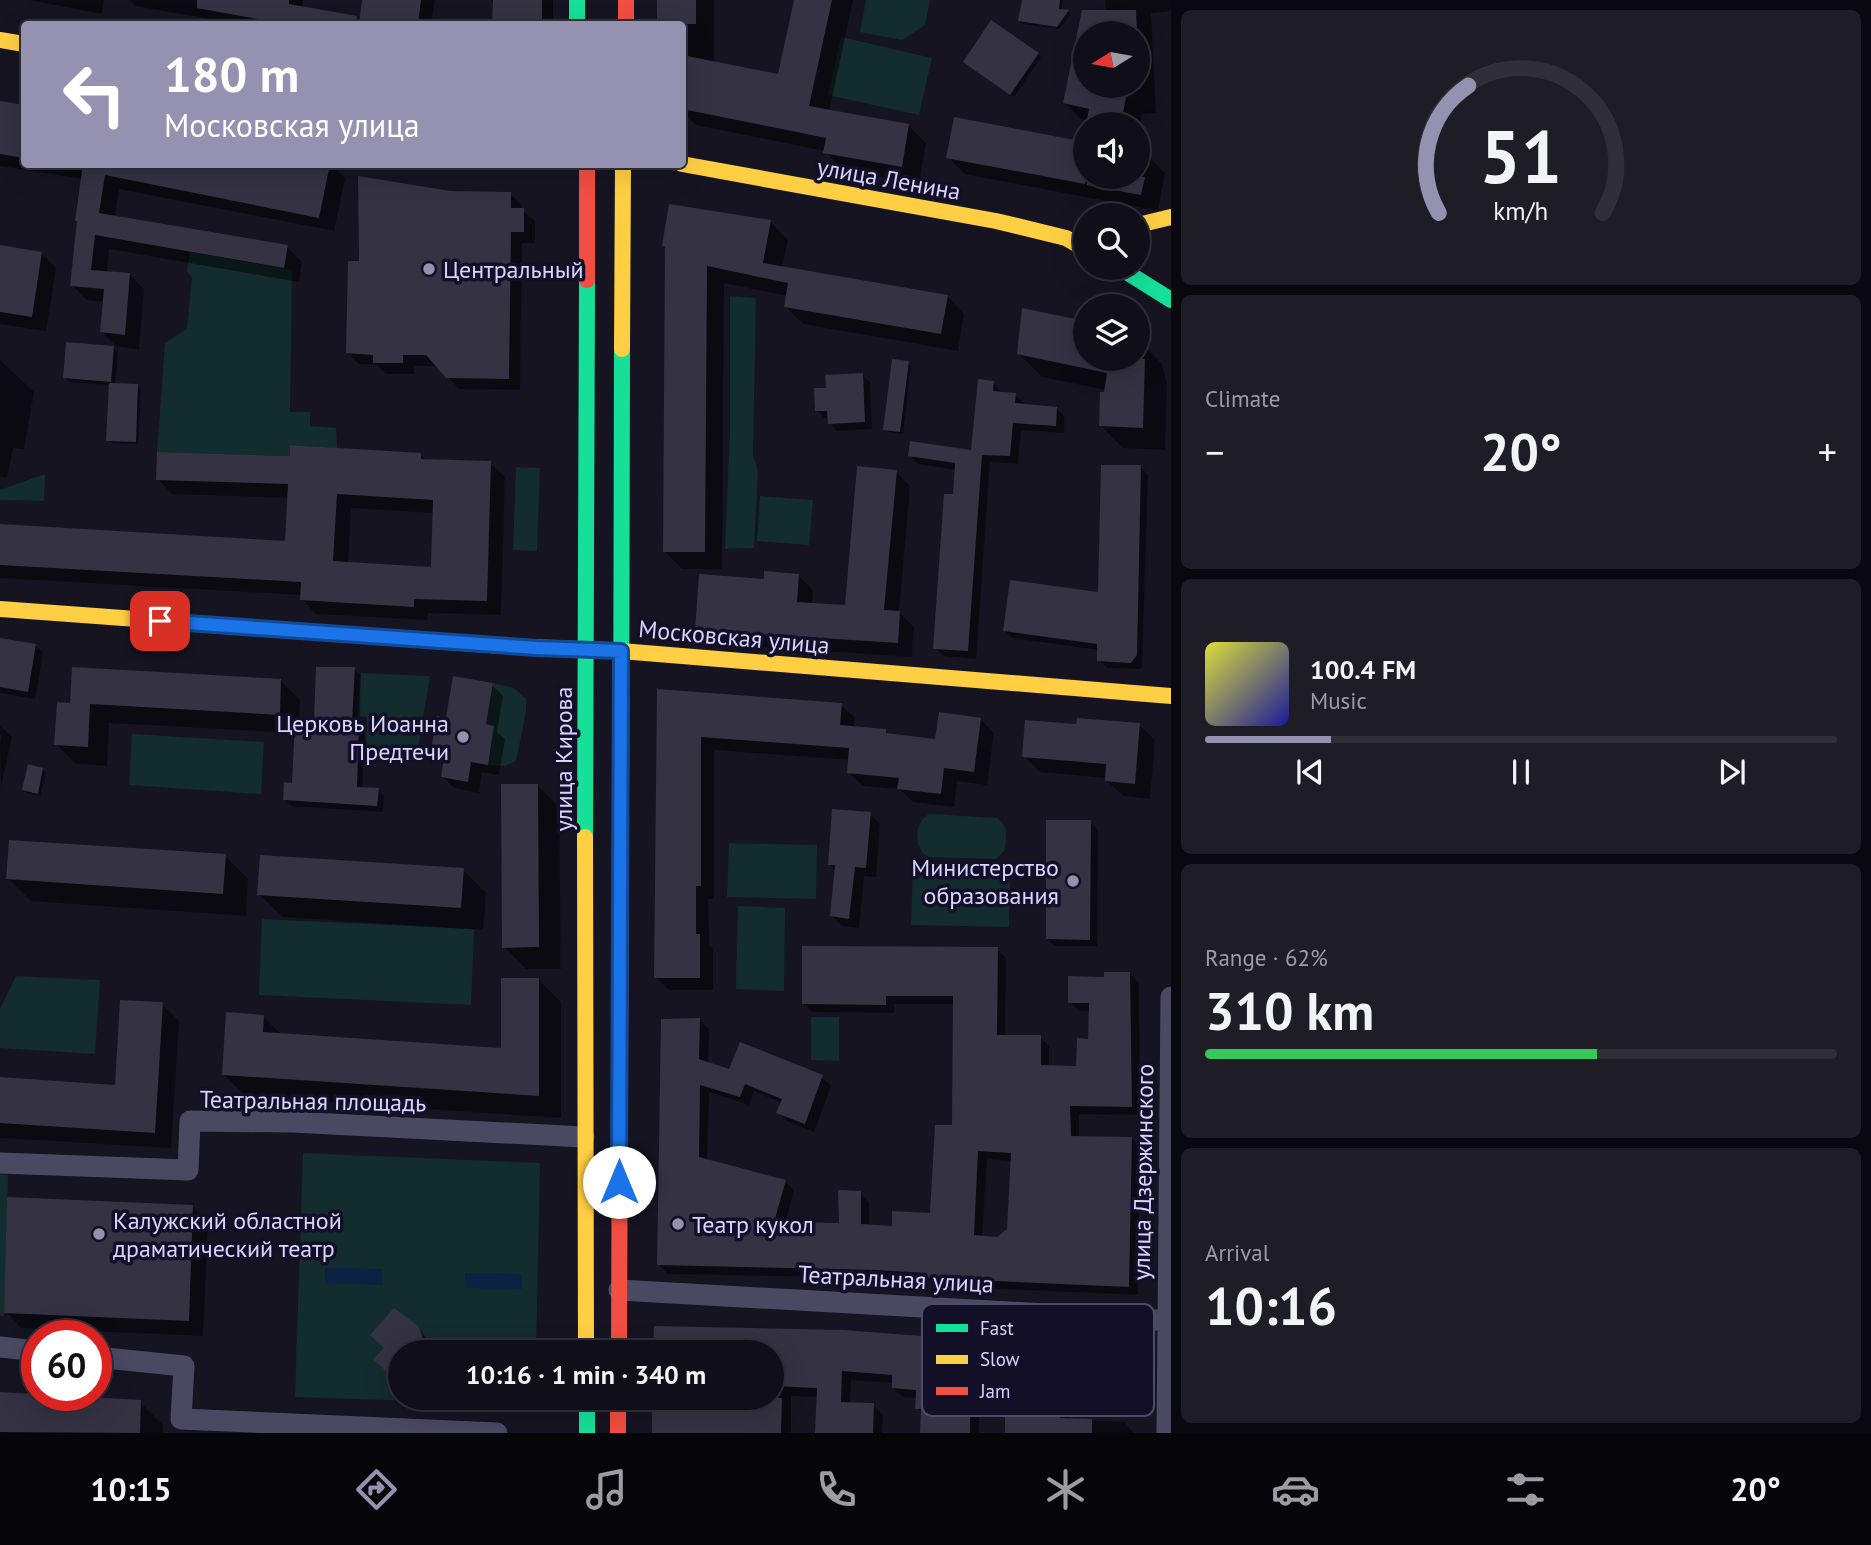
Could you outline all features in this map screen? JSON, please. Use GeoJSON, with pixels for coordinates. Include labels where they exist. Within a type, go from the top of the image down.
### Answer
{"type":"FeatureCollection","features":[{"type":"Feature","properties":{"kind":"main road"},"geometry":{"type":"LineString","coordinates":[[578,0],[578,21]]}},
{"type":"Feature","properties":{"kind":"main road"},"geometry":{"type":"LineString","coordinates":[[626,0],[626,21]]}},
{"type":"Feature","properties":{"kind":"main road"},"geometry":{"type":"LineString","coordinates":[[0,40],[21,44]]}},
{"type":"Feature","properties":{"kind":"main road","name":"улица Ленина"},"geometry":{"type":"LineString","coordinates":[[686,165],[996,221],[1073,242]]}},
{"type":"Feature","properties":{"kind":"main road","name":"улица Кирова"},"geometry":{"type":"LineString","coordinates":[[586,1340],[587,168]]}},
{"type":"Feature","properties":{"kind":"main road"},"geometry":{"type":"LineString","coordinates":[[619,1340],[623,168]]}},
{"type":"Feature","properties":{"kind":"main road"},"geometry":{"type":"LineString","coordinates":[[1150,222],[1171,216]]}},
{"type":"Feature","properties":{"kind":"main road"},"geometry":{"type":"LineString","coordinates":[[1066,238],[1073,237]]}},
{"type":"Feature","properties":{"kind":"main road"},"geometry":{"type":"LineString","coordinates":[[1139,280],[1171,300]]}},
{"type":"Feature","properties":{"kind":"main road","name":"Московская улица"},"geometry":{"type":"LineString","coordinates":[[0,609],[537,648],[621,651],[1171,696]]}},
{"type":"Feature","properties":{"kind":"main road"},"geometry":{"type":"LineString","coordinates":[[587,1410],[587,1433]]}},
{"type":"Feature","properties":{"kind":"main road"},"geometry":{"type":"LineString","coordinates":[[618,1410],[618,1433]]}},
{"type":"Feature","properties":{"kind":"street","name":"улица Дзержинского"},"geometry":{"type":"LineString","coordinates":[[1167,1433],[1171,996]]}},
{"type":"Feature","properties":{"kind":"street","name":"Театральная площадь"},"geometry":{"type":"LineString","coordinates":[[0,1163],[188,1170],[190,1121],[293,1122],[584,1137]]}},
{"type":"Feature","properties":{"kind":"street","name":"Театральная улица"},"geometry":{"type":"LineString","coordinates":[[619,1290],[922,1307]]}},
{"type":"Feature","properties":{"kind":"street"},"geometry":{"type":"LineString","coordinates":[[0,1347],[21,1349]]}},
{"type":"Feature","properties":{"kind":"street"},"geometry":{"type":"LineString","coordinates":[[112,1359],[184,1366],[181,1419],[497,1433]]}},
{"type":"Feature","properties":{"kind":"green space"},"geometry":{"type":"Polygon","coordinates":[[[866,0],[930,0],[925,25],[902,40],[860,32],[866,0]]]}},
{"type":"Feature","properties":{"kind":"green space"},"geometry":{"type":"Polygon","coordinates":[[[841,37],[932,58],[919,115],[828,95],[841,37]]]}},
{"type":"Feature","properties":{"kind":"green space"},"geometry":{"type":"Polygon","coordinates":[[[190,252],[292,270],[290,412],[310,412],[310,426],[336,428],[337,448],[291,445],[290,456],[157,452],[165,343],[187,329],[192,278],[187,271],[190,252]]]}},
{"type":"Feature","properties":{"kind":"green space"},"geometry":{"type":"Polygon","coordinates":[[[730,296],[756,298],[753,455],[758,471],[754,548],[725,549],[730,434],[730,296]]]}},
{"type":"Feature","properties":{"kind":"green space"},"geometry":{"type":"Polygon","coordinates":[[[516,467],[540,468],[537,551],[513,550],[516,467]]]}},
{"type":"Feature","properties":{"kind":"green space"},"geometry":{"type":"Polygon","coordinates":[[[45,474],[44,501],[0,500],[0,490],[45,474]]]}},
{"type":"Feature","properties":{"kind":"green space"},"geometry":{"type":"Polygon","coordinates":[[[760,496],[813,500],[809,545],[757,541],[760,496]]]}},
{"type":"Feature","properties":{"kind":"green space"},"geometry":{"type":"Polygon","coordinates":[[[361,673],[430,676],[416,760],[379,757],[379,749],[366,749],[367,717],[360,716],[361,673]]]}},
{"type":"Feature","properties":{"kind":"green space"},"geometry":{"type":"Polygon","coordinates":[[[493,683],[514,688],[526,699],[516,761],[505,766],[488,765],[494,726],[486,724],[493,683]]]}},
{"type":"Feature","properties":{"kind":"green space"},"geometry":{"type":"Polygon","coordinates":[[[132,734],[264,742],[261,794],[129,785],[132,734]]]}},
{"type":"Feature","properties":{"kind":"green space"},"geometry":{"type":"Polygon","coordinates":[[[930,814],[997,818],[1005,828],[1005,850],[996,859],[928,857],[920,848],[917,835],[921,822],[930,814]]]}},
{"type":"Feature","properties":{"kind":"green space"},"geometry":{"type":"Polygon","coordinates":[[[729,843],[817,845],[816,899],[727,897],[729,843]]]}},
{"type":"Feature","properties":{"kind":"green space"},"geometry":{"type":"Polygon","coordinates":[[[913,866],[1010,868],[1009,927],[911,925],[913,866]]]}},
{"type":"Feature","properties":{"kind":"green space"},"geometry":{"type":"Polygon","coordinates":[[[738,906],[785,908],[784,991],[736,989],[738,906]]]}},
{"type":"Feature","properties":{"kind":"green space"},"geometry":{"type":"Polygon","coordinates":[[[262,919],[474,929],[471,1005],[259,995],[262,919]]]}},
{"type":"Feature","properties":{"kind":"green space"},"geometry":{"type":"Polygon","coordinates":[[[16,976],[100,980],[95,1054],[0,1048],[0,1009],[16,976]]]}},
{"type":"Feature","properties":{"kind":"green space"},"geometry":{"type":"Polygon","coordinates":[[[811,1017],[839,1017],[839,1061],[811,1060],[811,1017]]]}},
{"type":"Feature","properties":{"kind":"green space"},"geometry":{"type":"Polygon","coordinates":[[[303,1153],[540,1163],[536,1340],[388,1340],[388,1400],[295,1397],[303,1153]]]}},
{"type":"Feature","properties":{"kind":"green space"},"geometry":{"type":"Polygon","coordinates":[[[0,1174],[8,1175],[4,1316],[0,1316],[0,1174]]]}},
{"type":"Feature","properties":{"kind":"water"},"geometry":{"type":"Polygon","coordinates":[[[325,1268],[382,1269],[382,1285],[325,1283],[325,1268]]]}},
{"type":"Feature","properties":{"kind":"water"},"geometry":{"type":"Polygon","coordinates":[[[465,1273],[522,1274],[522,1289],[465,1288],[465,1273]]]}},
{"type":"Feature","properties":{"kind":"building"},"geometry":{"type":"Polygon","coordinates":[[[197,0],[289,0],[289,4],[357,16],[357,21],[268,21],[197,8],[197,0]]]}},
{"type":"Feature","properties":{"kind":"building"},"geometry":{"type":"Polygon","coordinates":[[[362,0],[421,0],[418,21],[359,21],[362,0]]]}},
{"type":"Feature","properties":{"kind":"building"},"geometry":{"type":"Polygon","coordinates":[[[493,0],[542,0],[542,21],[492,21],[493,0]]]}},
{"type":"Feature","properties":{"kind":"building"},"geometry":{"type":"Polygon","coordinates":[[[657,0],[696,0],[696,24],[686,24],[686,21],[657,21],[657,0]]]}},
{"type":"Feature","properties":{"kind":"building"},"geometry":{"type":"Polygon","coordinates":[[[794,0],[832,0],[809,106],[909,124],[902,167],[823,153],[826,138],[686,110],[686,56],[778,74],[794,0]]]}},
{"type":"Feature","properties":{"kind":"building"},"geometry":{"type":"Polygon","coordinates":[[[1022,0],[1060,0],[1059,9],[1069,10],[1057,27],[1018,21],[1022,0]]]}},
{"type":"Feature","properties":{"kind":"building"},"geometry":{"type":"Polygon","coordinates":[[[1082,10],[1136,10],[1136,21],[1080,21],[1082,10]]]}},
{"type":"Feature","properties":{"kind":"building"},"geometry":{"type":"Polygon","coordinates":[[[991,20],[1039,53],[1010,95],[963,62],[991,20]]]}},
{"type":"Feature","properties":{"kind":"building"},"geometry":{"type":"Polygon","coordinates":[[[1073,54],[1073,98],[1126,98],[1123,112],[1088,112],[1089,109],[1063,103],[1073,54]]]}},
{"type":"Feature","properties":{"kind":"building"},"geometry":{"type":"Polygon","coordinates":[[[0,101],[21,104],[21,158],[0,154],[0,101]]]}},
{"type":"Feature","properties":{"kind":"building"},"geometry":{"type":"Polygon","coordinates":[[[954,117],[1073,140],[1073,182],[946,158],[954,117]]]}},
{"type":"Feature","properties":{"kind":"building"},"geometry":{"type":"Polygon","coordinates":[[[82,168],[329,168],[319,218],[105,175],[99,213],[288,245],[284,268],[95,235],[91,270],[130,273],[125,335],[100,332],[104,289],[70,286],[82,168]]]}},
{"type":"Feature","properties":{"kind":"building","name":"Центральный"},"geometry":{"type":"Polygon","coordinates":[[[358,176],[450,191],[511,192],[511,208],[524,208],[524,232],[511,232],[509,379],[446,378],[426,355],[403,355],[403,363],[373,363],[373,355],[346,353],[348,261],[359,261],[358,176]]]}},
{"type":"Feature","properties":{"kind":"building"},"geometry":{"type":"Polygon","coordinates":[[[1109,189],[1142,189],[1141,195],[1109,189]]]}},
{"type":"Feature","properties":{"kind":"building"},"geometry":{"type":"Polygon","coordinates":[[[669,204],[771,220],[763,263],[948,295],[941,334],[784,307],[788,283],[707,266],[705,552],[663,552],[665,247],[662,246],[669,204]]]}},
{"type":"Feature","properties":{"kind":"building"},"geometry":{"type":"Polygon","coordinates":[[[0,245],[42,252],[32,317],[0,312],[0,245]]]}},
{"type":"Feature","properties":{"kind":"building"},"geometry":{"type":"Polygon","coordinates":[[[1022,308],[1073,319],[1073,366],[1017,354],[1022,308]]]}},
{"type":"Feature","properties":{"kind":"building"},"geometry":{"type":"Polygon","coordinates":[[[66,342],[114,346],[111,382],[63,378],[66,342]]]}},
{"type":"Feature","properties":{"kind":"building"},"geometry":{"type":"Polygon","coordinates":[[[892,359],[909,361],[900,432],[883,430],[892,359]]]}},
{"type":"Feature","properties":{"kind":"building"},"geometry":{"type":"Polygon","coordinates":[[[1098,371],[1145,371],[1143,428],[1099,426],[1100,392],[1104,392],[1107,373],[1098,371]]]}},
{"type":"Feature","properties":{"kind":"building"},"geometry":{"type":"Polygon","coordinates":[[[863,373],[865,422],[828,424],[827,411],[815,411],[814,388],[826,388],[825,375],[863,373]]]}},
{"type":"Feature","properties":{"kind":"building"},"geometry":{"type":"Polygon","coordinates":[[[978,379],[994,381],[993,391],[1016,393],[1015,403],[1057,407],[1056,426],[1013,423],[1010,456],[982,455],[968,651],[933,649],[944,494],[953,494],[955,463],[908,456],[910,441],[971,450],[978,379]]]}},
{"type":"Feature","properties":{"kind":"building"},"geometry":{"type":"Polygon","coordinates":[[[109,383],[138,384],[136,442],[106,441],[109,383]]]}},
{"type":"Feature","properties":{"kind":"building"},"geometry":{"type":"Polygon","coordinates":[[[290,445],[421,453],[421,459],[491,461],[487,601],[414,599],[414,607],[300,600],[301,582],[0,565],[0,524],[285,541],[288,484],[156,480],[157,452],[290,456],[290,445]],[[337,494],[333,561],[431,567],[433,500],[337,494]]]}},
{"type":"Feature","properties":{"kind":"building"},"geometry":{"type":"Polygon","coordinates":[[[1101,465],[1141,465],[1137,655],[1131,663],[1097,661],[1097,644],[1003,631],[1010,580],[1098,592],[1101,465]]]}},
{"type":"Feature","properties":{"kind":"building"},"geometry":{"type":"Polygon","coordinates":[[[857,466],[897,470],[884,610],[900,611],[898,643],[695,630],[699,574],[764,579],[764,571],[799,574],[797,602],[845,605],[857,466]]]}},
{"type":"Feature","properties":{"kind":"building"},"geometry":{"type":"Polygon","coordinates":[[[0,638],[36,644],[28,692],[0,687],[0,638]]]}},
{"type":"Feature","properties":{"kind":"building"},"geometry":{"type":"Polygon","coordinates":[[[72,667],[281,679],[280,715],[90,704],[88,747],[54,745],[57,702],[70,703],[72,667]]]}},
{"type":"Feature","properties":{"kind":"building"},"geometry":{"type":"Polygon","coordinates":[[[316,667],[355,667],[352,722],[359,723],[357,787],[379,788],[377,806],[283,800],[284,782],[292,783],[295,720],[314,721],[316,667]]]}},
{"type":"Feature","properties":{"kind":"building","name":"Церковь Иоанна Предтечи"},"geometry":{"type":"Polygon","coordinates":[[[453,676],[493,683],[486,724],[494,726],[488,765],[471,762],[468,782],[441,777],[444,757],[430,755],[437,716],[446,718],[453,676]]]}},
{"type":"Feature","properties":{"kind":"building"},"geometry":{"type":"Polygon","coordinates":[[[657,689],[842,703],[840,725],[886,729],[886,733],[935,739],[939,712],[981,718],[974,772],[944,768],[941,794],[897,789],[899,778],[847,773],[849,748],[701,737],[701,886],[696,886],[700,978],[654,978],[657,689]]]}},
{"type":"Feature","properties":{"kind":"building"},"geometry":{"type":"Polygon","coordinates":[[[1077,718],[1140,723],[1135,784],[1105,781],[1106,764],[1022,757],[1025,720],[1076,724],[1077,718]]]}},
{"type":"Feature","properties":{"kind":"building"},"geometry":{"type":"Polygon","coordinates":[[[28,764],[43,768],[38,794],[22,790],[28,764]]]}},
{"type":"Feature","properties":{"kind":"building"},"geometry":{"type":"Polygon","coordinates":[[[501,784],[538,784],[539,947],[502,948],[501,784]]]}},
{"type":"Feature","properties":{"kind":"building"},"geometry":{"type":"Polygon","coordinates":[[[832,809],[871,812],[866,868],[855,867],[849,919],[830,916],[835,865],[828,865],[832,809]]]}},
{"type":"Feature","properties":{"kind":"building","name":"Министерство образования"},"geometry":{"type":"Polygon","coordinates":[[[1046,820],[1091,820],[1090,940],[1046,939],[1046,820]]]}},
{"type":"Feature","properties":{"kind":"building"},"geometry":{"type":"Polygon","coordinates":[[[9,840],[226,854],[223,894],[6,879],[9,840]]]}},
{"type":"Feature","properties":{"kind":"building"},"geometry":{"type":"Polygon","coordinates":[[[260,855],[464,868],[461,908],[257,895],[260,855]]]}},
{"type":"Feature","properties":{"kind":"building"},"geometry":{"type":"Polygon","coordinates":[[[802,946],[998,947],[997,1035],[1041,1035],[1041,1065],[1076,1066],[1077,1038],[1088,1039],[1089,1003],[1068,1003],[1068,976],[1104,977],[1104,972],[1130,972],[1132,1107],[1070,1106],[1071,1136],[1132,1137],[1129,1287],[927,1278],[927,1273],[875,1270],[657,1265],[661,1019],[700,1018],[699,1059],[729,1069],[740,1042],[823,1075],[805,1124],[776,1113],[782,1099],[745,1084],[740,1097],[700,1085],[699,1157],[786,1180],[774,1222],[839,1223],[838,1190],[861,1191],[861,1224],[892,1226],[892,1211],[930,1213],[935,1125],[952,1125],[953,996],[886,996],[886,1005],[802,1004],[802,946]],[[978,1151],[974,1235],[997,1237],[1007,1229],[1011,1153],[978,1151]]]}},
{"type":"Feature","properties":{"kind":"building"},"geometry":{"type":"Polygon","coordinates":[[[501,978],[539,978],[539,1096],[222,1075],[226,1012],[264,1015],[263,1032],[501,1048],[501,978]]]}},
{"type":"Feature","properties":{"kind":"building"},"geometry":{"type":"Polygon","coordinates":[[[120,1000],[163,1002],[155,1133],[0,1123],[0,1077],[115,1085],[120,1000]]]}},
{"type":"Feature","properties":{"kind":"building","name":"Калужский областной драматический театр"},"geometry":{"type":"Polygon","coordinates":[[[7,1197],[193,1205],[189,1321],[4,1313],[7,1197]]]}},
{"type":"Feature","properties":{"kind":"building"},"geometry":{"type":"Polygon","coordinates":[[[394,1308],[418,1326],[423,1340],[388,1340],[388,1373],[373,1359],[384,1348],[370,1335],[394,1308]]]}},
{"type":"Feature","properties":{"kind":"building"},"geometry":{"type":"Polygon","coordinates":[[[654,1326],[844,1330],[922,1336],[922,1416],[970,1416],[970,1433],[920,1433],[921,1409],[915,1409],[916,1390],[892,1388],[892,1375],[842,1371],[841,1402],[874,1403],[873,1433],[815,1433],[817,1388],[784,1387],[784,1340],[653,1340],[654,1326]]]}},
{"type":"Feature","properties":{"kind":"building"},"geometry":{"type":"Polygon","coordinates":[[[0,1392],[21,1393],[21,1411],[112,1411],[112,1398],[141,1400],[140,1433],[0,1432],[0,1392]]]}},
{"type":"Feature","properties":{"kind":"building"},"geometry":{"type":"Polygon","coordinates":[[[652,1410],[782,1410],[781,1433],[652,1433],[652,1410]]]}},
{"type":"Feature","properties":{"kind":"building"},"geometry":{"type":"Polygon","coordinates":[[[1005,1416],[1092,1419],[1092,1433],[1005,1433],[1005,1416]]]}},
{"type":"Feature","properties":{"kind":"traffic: fast"},"geometry":{"type":"LineString","coordinates":[[577,0],[577,21]]}},
{"type":"Feature","properties":{"kind":"traffic: fast"},"geometry":{"type":"LineString","coordinates":[[585,837],[587,280]]}},
{"type":"Feature","properties":{"kind":"traffic: fast"},"geometry":{"type":"LineString","coordinates":[[1139,280],[1171,300]]}},
{"type":"Feature","properties":{"kind":"traffic: fast"},"geometry":{"type":"LineString","coordinates":[[621,807],[622,349]]}},
{"type":"Feature","properties":{"kind":"traffic: fast"},"geometry":{"type":"LineString","coordinates":[[503,646],[610,650]]}},
{"type":"Feature","properties":{"kind":"traffic: fast"},"geometry":{"type":"LineString","coordinates":[[587,1410],[587,1433]]}},
{"type":"Feature","properties":{"kind":"traffic: slow"},"geometry":{"type":"LineString","coordinates":[[0,40],[21,44]]}},
{"type":"Feature","properties":{"kind":"traffic: slow"},"geometry":{"type":"LineString","coordinates":[[686,165],[996,221],[1073,242]]}},
{"type":"Feature","properties":{"kind":"traffic: slow"},"geometry":{"type":"LineString","coordinates":[[622,349],[623,168]]}},
{"type":"Feature","properties":{"kind":"traffic: slow"},"geometry":{"type":"LineString","coordinates":[[1150,222],[1171,217]]}},
{"type":"Feature","properties":{"kind":"traffic: slow"},"geometry":{"type":"LineString","coordinates":[[0,609],[503,646]]}},
{"type":"Feature","properties":{"kind":"traffic: slow"},"geometry":{"type":"LineString","coordinates":[[621,651],[1171,696]]}},
{"type":"Feature","properties":{"kind":"traffic: slow"},"geometry":{"type":"LineString","coordinates":[[585,837],[586,1340]]}},
{"type":"Feature","properties":{"kind":"traffic: jam"},"geometry":{"type":"LineString","coordinates":[[626,0],[626,21]]}},
{"type":"Feature","properties":{"kind":"traffic: jam"},"geometry":{"type":"LineString","coordinates":[[587,168],[587,280]]}},
{"type":"Feature","properties":{"kind":"traffic: jam"},"geometry":{"type":"LineString","coordinates":[[619,1340],[621,807]]}},
{"type":"Feature","properties":{"kind":"traffic: jam"},"geometry":{"type":"LineString","coordinates":[[618,1410],[618,1433]]}},
{"type":"Feature","properties":{"kind":"place","name":"Центральный"},"geometry":{"type":"Point","coordinates":[429,269]}},
{"type":"Feature","properties":{"kind":"place","name":"Церковь Иоанна Предтечи"},"geometry":{"type":"Point","coordinates":[463,737]}},
{"type":"Feature","properties":{"kind":"place","name":"Министерство образования"},"geometry":{"type":"Point","coordinates":[1073,881]}},
{"type":"Feature","properties":{"kind":"place","name":"Театр кукол"},"geometry":{"type":"Point","coordinates":[678,1224]}},
{"type":"Feature","properties":{"kind":"place","name":"Калужский областной драматический театр"},"geometry":{"type":"Point","coordinates":[99,1234]}},
{"type":"Feature","properties":{"kind":"route"},"geometry":{"type":"LineString","coordinates":[[160,621],[537,648],[621,651],[619,1182]]}}]}
